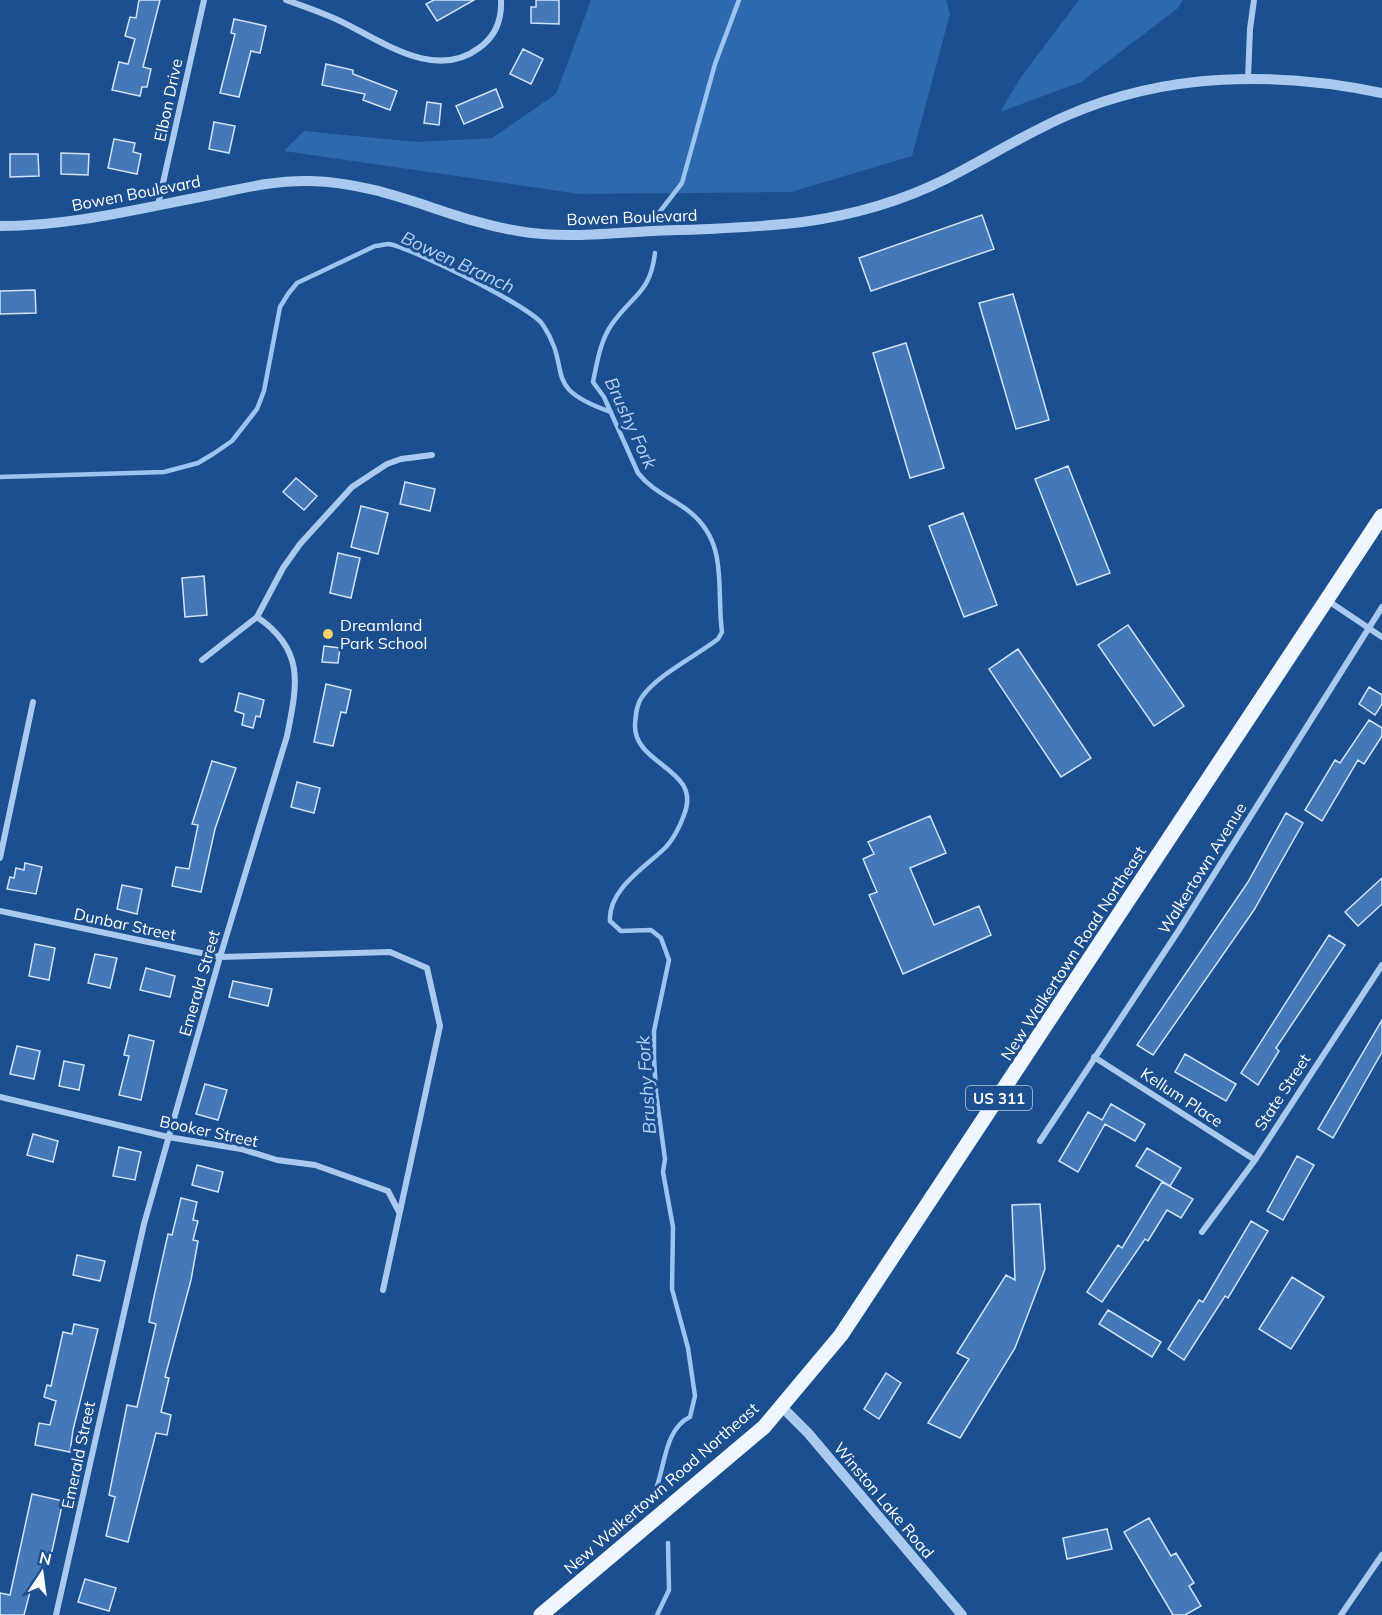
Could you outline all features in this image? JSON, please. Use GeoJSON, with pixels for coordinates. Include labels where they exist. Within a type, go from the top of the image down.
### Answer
{"type":"FeatureCollection","features":[{"type":"Feature","properties":{"kind":"main road","name":"New Walkertown Road Northeast"},"geometry":{"type":"LineString","coordinates":[[541,1615],[764,1427],[862,1306],[1382,516]]}},
{"type":"Feature","properties":{"kind":"street","name":"Elbon Drive"},"geometry":{"type":"LineString","coordinates":[[158,205],[204,0]]}},
{"type":"Feature","properties":{"kind":"street"},"geometry":{"type":"LineString","coordinates":[[285,0],[336,19],[393,48],[434,60],[462,57],[487,42],[498,25],[501,0]]}},
{"type":"Feature","properties":{"kind":"street"},"geometry":{"type":"LineString","coordinates":[[1248,78],[1254,0]]}},
{"type":"Feature","properties":{"kind":"street","name":"Bowen Boulevard"},"geometry":{"type":"LineString","coordinates":[[0,226],[92,219],[261,184],[308,181],[369,187],[502,228],[544,234],[589,235],[801,222],[854,213],[913,194],[944,180],[1034,131],[1096,105],[1174,85],[1248,78],[1306,80],[1382,93]]}},
{"type":"Feature","properties":{"kind":"street"},"geometry":{"type":"LineString","coordinates":[[202,660],[257,618],[300,544],[352,487],[387,464],[400,459],[432,455]]}},
{"type":"Feature","properties":{"kind":"street"},"geometry":{"type":"LineString","coordinates":[[1327,600],[1382,637]]}},
{"type":"Feature","properties":{"kind":"street","name":"Walkertown Avenue"},"geometry":{"type":"LineString","coordinates":[[1040,1141],[1179,930],[1382,607]]}},
{"type":"Feature","properties":{"kind":"street","name":"Emerald Street"},"geometry":{"type":"LineString","coordinates":[[56,1615],[127,1294],[168,1137],[266,808],[294,702],[295,674],[286,646],[275,629],[257,618]]}},
{"type":"Feature","properties":{"kind":"street"},"geometry":{"type":"LineString","coordinates":[[0,858],[33,702]]}},
{"type":"Feature","properties":{"kind":"street","name":"Dunbar Street"},"geometry":{"type":"LineString","coordinates":[[0,911],[220,957],[390,952],[427,968],[440,1026],[399,1212]]}},
{"type":"Feature","properties":{"kind":"street","name":"State Street"},"geometry":{"type":"LineString","coordinates":[[1202,1232],[1255,1160],[1382,965]]}},
{"type":"Feature","properties":{"kind":"street","name":"Kellum Place"},"geometry":{"type":"LineString","coordinates":[[1094,1057],[1255,1160]]}},
{"type":"Feature","properties":{"kind":"street","name":"Booker Street"},"geometry":{"type":"LineString","coordinates":[[0,1098],[168,1137],[241,1149],[277,1160],[315,1165],[388,1191],[399,1212]]}},
{"type":"Feature","properties":{"kind":"street"},"geometry":{"type":"LineString","coordinates":[[383,1290],[399,1212]]}},
{"type":"Feature","properties":{"kind":"street","name":"Winston Lake Road"},"geometry":{"type":"LineString","coordinates":[[781,1406],[808,1433],[962,1615]]}},
{"type":"Feature","properties":{"kind":"street"},"geometry":{"type":"LineString","coordinates":[[1341,1615],[1382,1555]]}},
{"type":"Feature","properties":{"kind":"shaded area"},"geometry":{"type":"Polygon","coordinates":[[[591,0],[946,0],[950,14],[912,156],[791,192],[580,194],[284,151],[304,131],[417,142],[492,138],[556,94],[591,0]]]}},
{"type":"Feature","properties":{"kind":"shaded area"},"geometry":{"type":"Polygon","coordinates":[[[1079,0],[1183,0],[1178,8],[1081,82],[1000,112],[1021,77],[1079,0]]]}},
{"type":"Feature","properties":{"kind":"building"},"geometry":{"type":"Polygon","coordinates":[[[139,0],[160,0],[143,67],[151,69],[147,87],[142,87],[140,96],[112,90],[119,62],[128,64],[135,39],[125,36],[130,17],[136,18],[139,0]]]}},
{"type":"Feature","properties":{"kind":"building"},"geometry":{"type":"Polygon","coordinates":[[[434,0],[474,0],[437,21],[426,4],[434,0]]]}},
{"type":"Feature","properties":{"kind":"building"},"geometry":{"type":"Polygon","coordinates":[[[536,0],[559,0],[559,24],[531,23],[531,7],[536,7],[536,0]]]}},
{"type":"Feature","properties":{"kind":"building"},"geometry":{"type":"Polygon","coordinates":[[[234,19],[266,26],[260,53],[251,51],[239,97],[220,93],[235,34],[231,33],[234,19]]]}},
{"type":"Feature","properties":{"kind":"building"},"geometry":{"type":"Polygon","coordinates":[[[523,49],[543,59],[531,84],[510,74],[523,49]]]}},
{"type":"Feature","properties":{"kind":"building"},"geometry":{"type":"Polygon","coordinates":[[[326,64],[353,70],[353,74],[397,91],[390,110],[363,100],[365,94],[322,85],[326,64]]]}},
{"type":"Feature","properties":{"kind":"building"},"geometry":{"type":"Polygon","coordinates":[[[496,89],[503,107],[464,124],[456,106],[496,89]]]}},
{"type":"Feature","properties":{"kind":"building"},"geometry":{"type":"Polygon","coordinates":[[[427,102],[441,104],[439,125],[424,123],[427,102]]]}},
{"type":"Feature","properties":{"kind":"building"},"geometry":{"type":"Polygon","coordinates":[[[214,122],[235,126],[229,153],[209,149],[214,122]]]}},
{"type":"Feature","properties":{"kind":"building"},"geometry":{"type":"Polygon","coordinates":[[[114,139],[135,143],[133,152],[141,154],[137,174],[108,168],[114,139]]]}},
{"type":"Feature","properties":{"kind":"building"},"geometry":{"type":"Polygon","coordinates":[[[61,153],[89,154],[88,175],[61,174],[61,153]]]}},
{"type":"Feature","properties":{"kind":"building"},"geometry":{"type":"Polygon","coordinates":[[[10,154],[38,154],[39,176],[10,177],[10,154]]]}},
{"type":"Feature","properties":{"kind":"building"},"geometry":{"type":"Polygon","coordinates":[[[982,215],[994,249],[871,291],[859,258],[982,215]]]}},
{"type":"Feature","properties":{"kind":"building"},"geometry":{"type":"Polygon","coordinates":[[[35,290],[36,313],[0,314],[0,291],[35,290]]]}},
{"type":"Feature","properties":{"kind":"building"},"geometry":{"type":"Polygon","coordinates":[[[1013,294],[1049,420],[1016,429],[979,303],[1013,294]]]}},
{"type":"Feature","properties":{"kind":"building"},"geometry":{"type":"Polygon","coordinates":[[[906,343],[944,468],[910,478],[873,353],[906,343]]]}},
{"type":"Feature","properties":{"kind":"building"},"geometry":{"type":"Polygon","coordinates":[[[1068,466],[1110,573],[1077,585],[1035,479],[1068,466]]]}},
{"type":"Feature","properties":{"kind":"building"},"geometry":{"type":"Polygon","coordinates":[[[296,478],[317,496],[304,510],[283,492],[296,478]]]}},
{"type":"Feature","properties":{"kind":"building"},"geometry":{"type":"Polygon","coordinates":[[[405,482],[435,489],[430,511],[400,504],[405,482]]]}},
{"type":"Feature","properties":{"kind":"building"},"geometry":{"type":"Polygon","coordinates":[[[361,506],[388,513],[378,554],[351,547],[361,506]]]}},
{"type":"Feature","properties":{"kind":"building"},"geometry":{"type":"Polygon","coordinates":[[[963,513],[997,605],[964,617],[929,526],[963,513]]]}},
{"type":"Feature","properties":{"kind":"building"},"geometry":{"type":"Polygon","coordinates":[[[338,553],[360,558],[351,598],[330,593],[338,553]]]}},
{"type":"Feature","properties":{"kind":"building"},"geometry":{"type":"Polygon","coordinates":[[[204,576],[207,615],[185,617],[182,578],[204,576]]]}},
{"type":"Feature","properties":{"kind":"building"},"geometry":{"type":"Polygon","coordinates":[[[1128,625],[1184,706],[1154,726],[1098,645],[1128,625]]]}},
{"type":"Feature","properties":{"kind":"building"},"geometry":{"type":"Polygon","coordinates":[[[324,646],[340,648],[338,663],[322,662],[324,646]]]}},
{"type":"Feature","properties":{"kind":"building"},"geometry":{"type":"Polygon","coordinates":[[[1018,649],[1091,758],[1061,777],[989,669],[1018,649]]]}},
{"type":"Feature","properties":{"kind":"building"},"geometry":{"type":"Polygon","coordinates":[[[326,684],[351,690],[346,713],[341,712],[333,746],[314,742],[326,684]]]}},
{"type":"Feature","properties":{"kind":"building"},"geometry":{"type":"Polygon","coordinates":[[[1369,687],[1382,695],[1382,704],[1375,715],[1359,704],[1369,687]]]}},
{"type":"Feature","properties":{"kind":"building"},"geometry":{"type":"Polygon","coordinates":[[[239,693],[264,700],[260,717],[256,716],[253,728],[242,725],[244,714],[235,711],[239,693]]]}},
{"type":"Feature","properties":{"kind":"building"},"geometry":{"type":"Polygon","coordinates":[[[1369,720],[1382,728],[1382,736],[1364,764],[1358,760],[1322,821],[1305,810],[1335,760],[1340,763],[1369,720]]]}},
{"type":"Feature","properties":{"kind":"building"},"geometry":{"type":"Polygon","coordinates":[[[212,761],[236,768],[215,829],[201,892],[172,886],[176,867],[189,869],[198,825],[192,824],[212,761]]]}},
{"type":"Feature","properties":{"kind":"building"},"geometry":{"type":"Polygon","coordinates":[[[297,782],[320,788],[314,813],[291,807],[297,782]]]}},
{"type":"Feature","properties":{"kind":"building"},"geometry":{"type":"Polygon","coordinates":[[[1286,813],[1303,823],[1254,910],[1153,1055],[1137,1045],[1248,882],[1286,813]]]}},
{"type":"Feature","properties":{"kind":"building"},"geometry":{"type":"Polygon","coordinates":[[[930,816],[946,853],[910,868],[934,925],[979,906],[991,935],[903,974],[869,895],[877,892],[863,859],[874,854],[868,842],[930,816]]]}},
{"type":"Feature","properties":{"kind":"building"},"geometry":{"type":"Polygon","coordinates":[[[25,863],[42,867],[36,894],[7,889],[10,877],[14,878],[16,868],[24,870],[25,863]]]}},
{"type":"Feature","properties":{"kind":"building"},"geometry":{"type":"Polygon","coordinates":[[[1382,878],[1382,904],[1358,926],[1345,912],[1382,878]]]}},
{"type":"Feature","properties":{"kind":"building"},"geometry":{"type":"Polygon","coordinates":[[[122,885],[142,889],[137,914],[117,909],[122,885]]]}},
{"type":"Feature","properties":{"kind":"building"},"geometry":{"type":"Polygon","coordinates":[[[1329,935],[1345,945],[1276,1048],[1279,1051],[1258,1085],[1241,1073],[1329,935]]]}},
{"type":"Feature","properties":{"kind":"building"},"geometry":{"type":"Polygon","coordinates":[[[35,944],[55,948],[49,980],[29,976],[35,944]]]}},
{"type":"Feature","properties":{"kind":"building"},"geometry":{"type":"Polygon","coordinates":[[[95,954],[117,958],[110,988],[88,983],[95,954]]]}},
{"type":"Feature","properties":{"kind":"building"},"geometry":{"type":"Polygon","coordinates":[[[146,968],[175,976],[170,997],[140,990],[146,968]]]}},
{"type":"Feature","properties":{"kind":"building"},"geometry":{"type":"Polygon","coordinates":[[[233,981],[272,989],[268,1006],[229,997],[233,981]]]}},
{"type":"Feature","properties":{"kind":"building"},"geometry":{"type":"Polygon","coordinates":[[[1382,1020],[1382,1052],[1333,1138],[1318,1129],[1382,1020]]]}},
{"type":"Feature","properties":{"kind":"building"},"geometry":{"type":"Polygon","coordinates":[[[129,1035],[154,1041],[141,1100],[119,1095],[129,1056],[124,1055],[129,1035]]]}},
{"type":"Feature","properties":{"kind":"building"},"geometry":{"type":"Polygon","coordinates":[[[17,1046],[40,1051],[34,1079],[10,1074],[17,1046]]]}},
{"type":"Feature","properties":{"kind":"building"},"geometry":{"type":"Polygon","coordinates":[[[1185,1054],[1236,1084],[1226,1101],[1175,1072],[1185,1054]]]}},
{"type":"Feature","properties":{"kind":"building"},"geometry":{"type":"Polygon","coordinates":[[[64,1061],[84,1065],[79,1090],[59,1086],[64,1061]]]}},
{"type":"Feature","properties":{"kind":"building"},"geometry":{"type":"Polygon","coordinates":[[[205,1084],[227,1090],[218,1120],[196,1114],[205,1084]]]}},
{"type":"Feature","properties":{"kind":"building"},"geometry":{"type":"Polygon","coordinates":[[[1111,1104],[1145,1124],[1135,1141],[1105,1124],[1078,1172],[1059,1161],[1088,1112],[1102,1120],[1111,1104]]]}},
{"type":"Feature","properties":{"kind":"building"},"geometry":{"type":"Polygon","coordinates":[[[33,1134],[58,1141],[53,1162],[27,1155],[33,1134]]]}},
{"type":"Feature","properties":{"kind":"building"},"geometry":{"type":"Polygon","coordinates":[[[119,1147],[141,1152],[135,1180],[113,1176],[119,1147]]]}},
{"type":"Feature","properties":{"kind":"building"},"geometry":{"type":"Polygon","coordinates":[[[1147,1148],[1181,1168],[1170,1186],[1136,1166],[1147,1148]]]}},
{"type":"Feature","properties":{"kind":"building"},"geometry":{"type":"Polygon","coordinates":[[[1297,1156],[1314,1165],[1283,1220],[1267,1211],[1297,1156]]]}},
{"type":"Feature","properties":{"kind":"building"},"geometry":{"type":"Polygon","coordinates":[[[197,1165],[223,1172],[218,1192],[192,1185],[197,1165]]]}},
{"type":"Feature","properties":{"kind":"building"},"geometry":{"type":"Polygon","coordinates":[[[1162,1182],[1193,1199],[1181,1218],[1167,1210],[1148,1241],[1145,1239],[1102,1302],[1087,1292],[1118,1245],[1122,1248],[1162,1182]]]}},
{"type":"Feature","properties":{"kind":"building"},"geometry":{"type":"Polygon","coordinates":[[[181,1198],[197,1202],[193,1220],[198,1221],[193,1240],[198,1241],[191,1280],[165,1377],[169,1378],[161,1412],[171,1415],[167,1435],[156,1433],[128,1542],[106,1536],[115,1497],[109,1495],[127,1405],[137,1407],[156,1324],[149,1322],[153,1301],[168,1234],[172,1235],[181,1198]]]}},
{"type":"Feature","properties":{"kind":"building"},"geometry":{"type":"Polygon","coordinates":[[[1040,1204],[1045,1269],[1015,1348],[960,1438],[928,1423],[969,1359],[957,1353],[1006,1275],[1015,1280],[1012,1205],[1040,1204]]]}},
{"type":"Feature","properties":{"kind":"building"},"geometry":{"type":"Polygon","coordinates":[[[1251,1221],[1268,1231],[1228,1298],[1225,1296],[1184,1360],[1168,1349],[1199,1300],[1203,1302],[1251,1221]]]}},
{"type":"Feature","properties":{"kind":"building"},"geometry":{"type":"Polygon","coordinates":[[[77,1255],[105,1261],[100,1281],[73,1275],[77,1255]]]}},
{"type":"Feature","properties":{"kind":"building"},"geometry":{"type":"Polygon","coordinates":[[[1292,1277],[1324,1297],[1291,1349],[1259,1329],[1292,1277]]]}},
{"type":"Feature","properties":{"kind":"building"},"geometry":{"type":"Polygon","coordinates":[[[1108,1310],[1161,1342],[1152,1357],[1099,1324],[1108,1310]]]}},
{"type":"Feature","properties":{"kind":"building"},"geometry":{"type":"Polygon","coordinates":[[[74,1324],[98,1329],[73,1430],[70,1452],[35,1445],[39,1423],[50,1425],[56,1401],[44,1397],[47,1385],[51,1386],[63,1332],[72,1334],[74,1324]]]}},
{"type":"Feature","properties":{"kind":"building"},"geometry":{"type":"Polygon","coordinates":[[[886,1373],[901,1383],[879,1419],[864,1409],[886,1373]]]}},
{"type":"Feature","properties":{"kind":"building"},"geometry":{"type":"Polygon","coordinates":[[[32,1494],[63,1501],[51,1556],[47,1555],[39,1590],[31,1588],[24,1615],[0,1615],[0,1593],[10,1595],[32,1494]]]}},
{"type":"Feature","properties":{"kind":"building"},"geometry":{"type":"Polygon","coordinates":[[[1149,1518],[1171,1556],[1176,1553],[1194,1583],[1189,1586],[1201,1606],[1185,1615],[1173,1615],[1124,1532],[1149,1518]]]}},
{"type":"Feature","properties":{"kind":"building"},"geometry":{"type":"Polygon","coordinates":[[[1107,1529],[1112,1549],[1067,1559],[1063,1538],[1107,1529]]]}},
{"type":"Feature","properties":{"kind":"building"},"geometry":{"type":"Polygon","coordinates":[[[85,1579],[116,1588],[109,1611],[78,1602],[85,1579]]]}},
{"type":"Feature","properties":{"kind":"waterway","name":"Brushy Fork"},"geometry":{"type":"LineString","coordinates":[[658,214],[682,183],[715,64],[739,0]]}},
{"type":"Feature","properties":{"kind":"waterway","name":"Bowen Branch"},"geometry":{"type":"LineString","coordinates":[[0,477],[164,472],[198,463],[213,454],[232,441],[257,409],[264,391],[280,307],[297,283],[375,246],[387,244],[421,256],[518,305],[543,325],[552,341],[566,386],[589,403],[611,412]]}},
{"type":"Feature","properties":{"kind":"waterway","name":"Brushy Fork"},"geometry":{"type":"LineString","coordinates":[[655,253],[653,267],[645,286],[612,324],[605,338],[593,382],[604,397],[638,473],[656,490],[690,512],[711,538],[716,552],[720,583],[722,632],[718,639],[657,681],[639,703],[635,724],[637,738],[644,749],[676,777],[684,787],[687,799],[684,815],[674,836],[666,847],[622,889],[611,909],[610,921],[621,931],[651,930],[661,938],[669,960],[654,1031],[656,1093],[665,1159],[663,1172],[673,1227],[672,1289],[688,1348],[695,1396],[690,1417],[682,1422],[671,1438],[657,1486]]}},
{"type":"Feature","properties":{"kind":"waterway","name":"Brushy Fork"},"geometry":{"type":"LineString","coordinates":[[657,1615],[669,1590],[668,1543]]}},
{"type":"Feature","properties":{"kind":"place","name":"Dreamland Park School"},"geometry":{"type":"Point","coordinates":[328,634]}}]}
